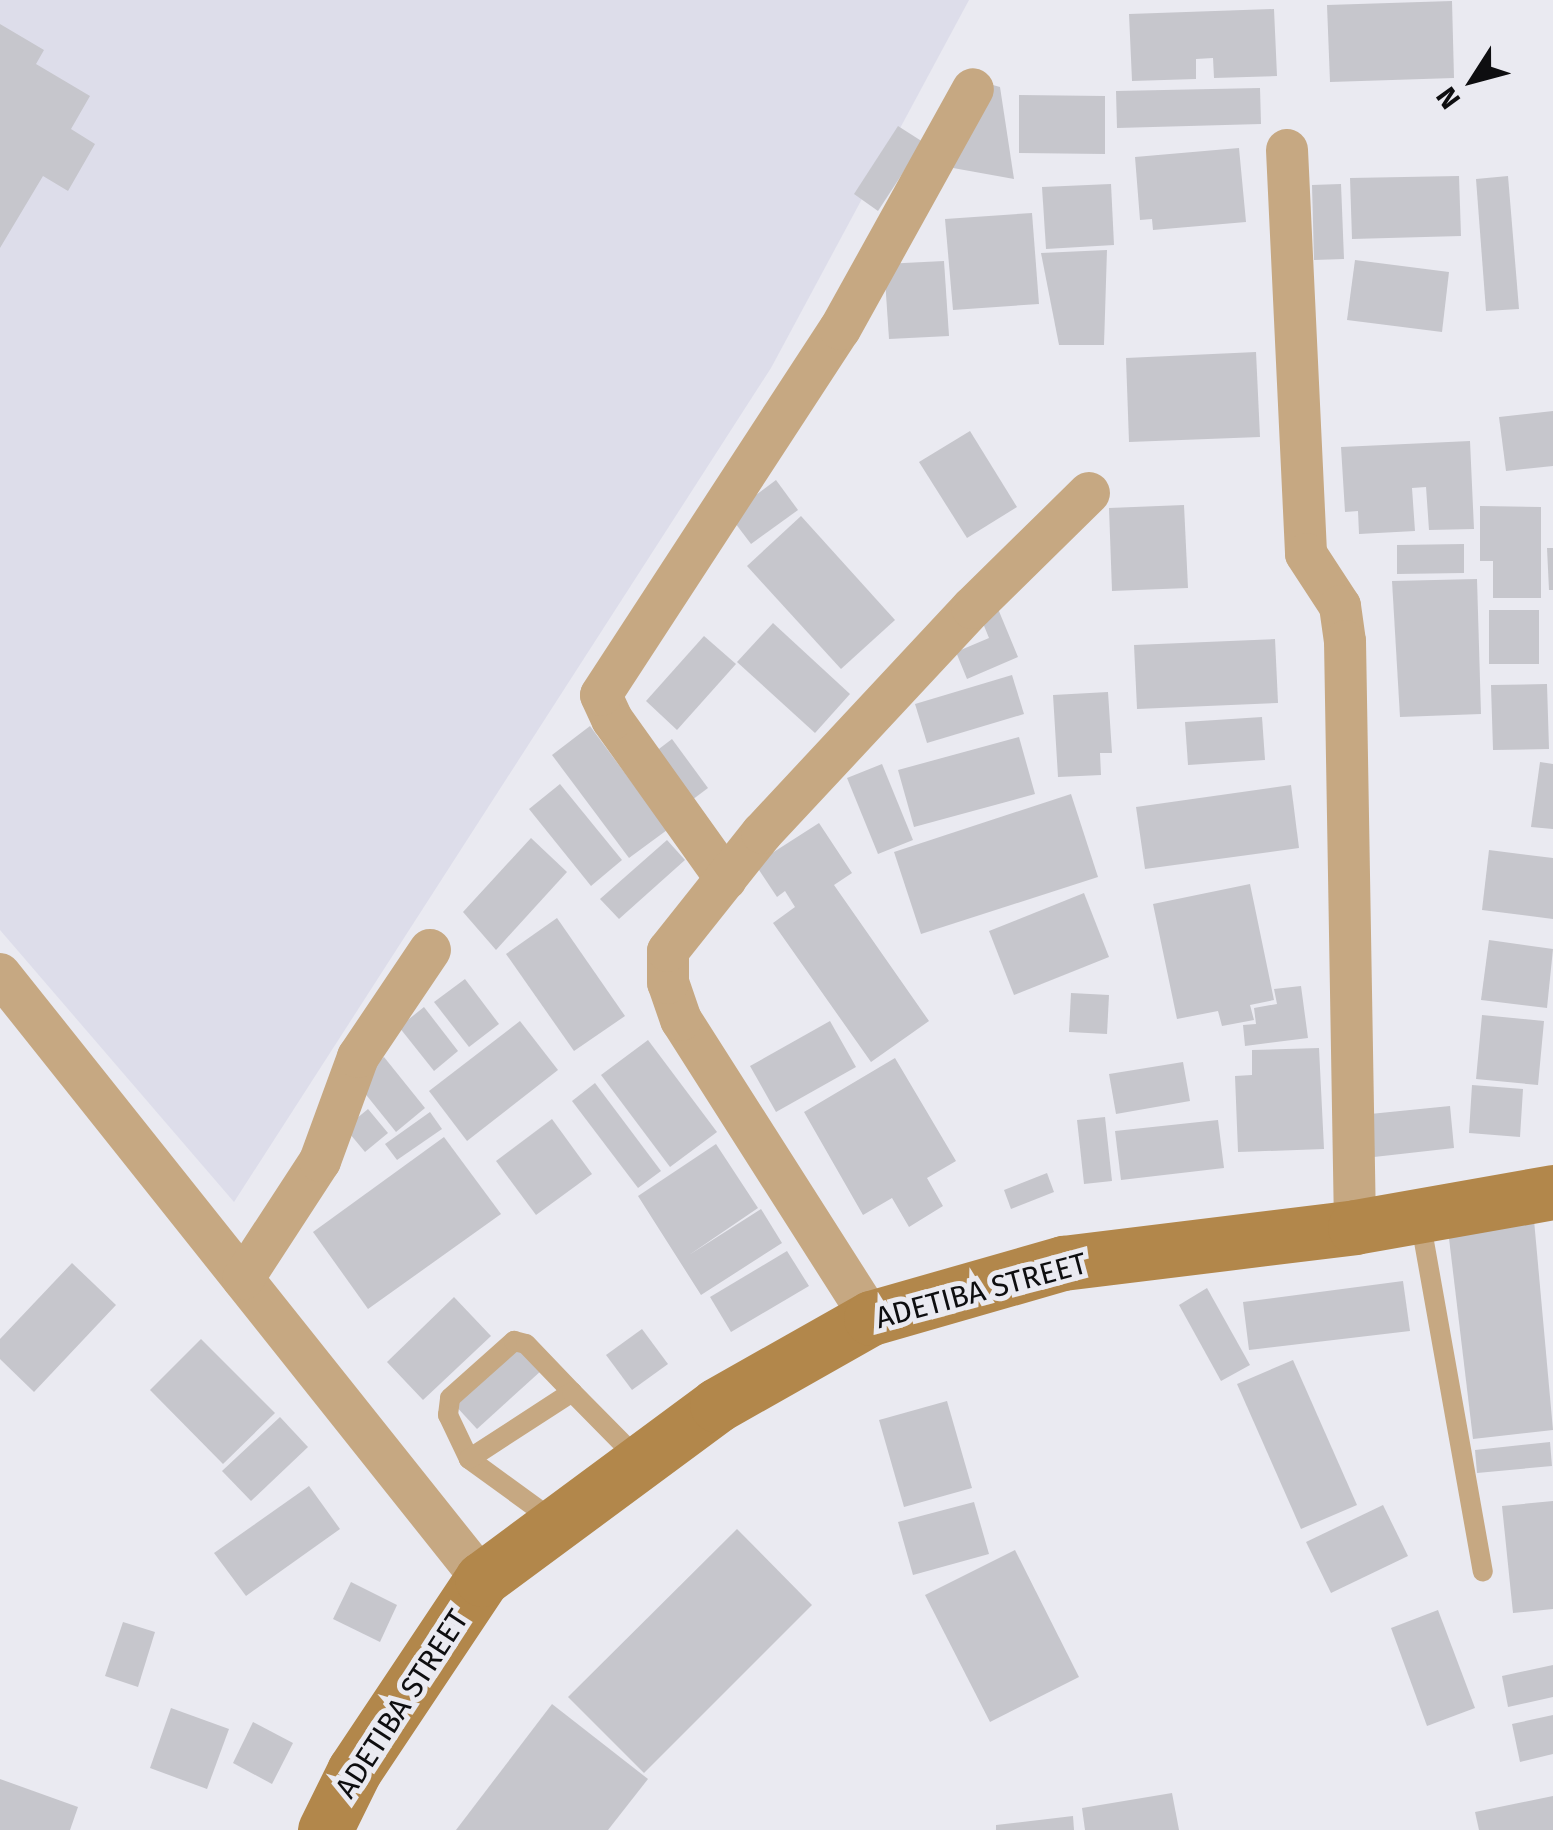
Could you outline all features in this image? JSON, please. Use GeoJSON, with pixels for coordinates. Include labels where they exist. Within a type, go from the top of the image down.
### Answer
{"type":"FeatureCollection","features":[{"type":"Feature","properties":{"kind":"street"},"geometry":{"type":"LineString","coordinates":[[726,879],[612,720],[602,696],[840,329],[973,89]]}},
{"type":"Feature","properties":{"kind":"street"},"geometry":{"type":"LineString","coordinates":[[1287,150],[1306,554],[1340,606],[1345,640],[1355,1227]]}},
{"type":"Feature","properties":{"kind":"street"},"geometry":{"type":"LineString","coordinates":[[871,1318],[681,1020],[668,982],[668,951],[726,879],[972,608],[1089,493]]}},
{"type":"Feature","properties":{"kind":"street"},"geometry":{"type":"LineString","coordinates":[[242,1279],[320,1160],[358,1057],[430,950]]}},
{"type":"Feature","properties":{"kind":"street"},"geometry":{"type":"LineString","coordinates":[[0,974],[482,1579]]}},
{"type":"Feature","properties":{"kind":"street","name":"ADETIBA STREET"},"geometry":{"type":"LineString","coordinates":[[324,1830],[354,1771],[482,1579],[717,1405],[871,1318],[1063,1263],[1420,1218],[1553,1192]]}},
{"type":"Feature","properties":{"kind":"lane"},"geometry":{"type":"LineString","coordinates":[[1420,1218],[1483,1571]]}},
{"type":"Feature","properties":{"kind":"lane"},"geometry":{"type":"LineString","coordinates":[[558,1524],[470,1459],[448,1415],[450,1398],[502,1348],[514,1341],[526,1344],[641,1461]]}},
{"type":"Feature","properties":{"kind":"lane"},"geometry":{"type":"LineString","coordinates":[[470,1459],[572,1392]]}},
{"type":"Feature","properties":{"kind":"shaded area"},"geometry":{"type":"Polygon","coordinates":[[[0,0],[969,0],[771,368],[234,1202],[0,930],[0,0]]]}},
{"type":"Feature","properties":{"kind":"building"},"geometry":{"type":"Polygon","coordinates":[[[1452,1],[1454,78],[1330,82],[1327,5],[1452,1]]]}},
{"type":"Feature","properties":{"kind":"building"},"geometry":{"type":"Polygon","coordinates":[[[1274,9],[1277,76],[1214,78],[1213,58],[1196,59],[1196,79],[1132,81],[1129,14],[1274,9]]]}},
{"type":"Feature","properties":{"kind":"building"},"geometry":{"type":"Polygon","coordinates":[[[0,24],[44,50],[36,64],[90,96],[71,129],[95,144],[68,191],[43,176],[0,248],[0,24]]]}},
{"type":"Feature","properties":{"kind":"building"},"geometry":{"type":"Polygon","coordinates":[[[982,82],[1000,87],[1014,179],[942,166],[982,82]]]}},
{"type":"Feature","properties":{"kind":"building"},"geometry":{"type":"Polygon","coordinates":[[[1260,88],[1261,124],[1117,128],[1116,91],[1260,88]]]}},
{"type":"Feature","properties":{"kind":"building"},"geometry":{"type":"Polygon","coordinates":[[[1019,95],[1105,96],[1105,154],[1019,153],[1019,95]]]}},
{"type":"Feature","properties":{"kind":"building"},"geometry":{"type":"Polygon","coordinates":[[[898,126],[923,142],[878,211],[854,194],[898,126]]]}},
{"type":"Feature","properties":{"kind":"building"},"geometry":{"type":"Polygon","coordinates":[[[1239,148],[1246,222],[1153,230],[1152,219],[1140,220],[1135,157],[1239,148]]]}},
{"type":"Feature","properties":{"kind":"building"},"geometry":{"type":"Polygon","coordinates":[[[1459,176],[1461,236],[1352,239],[1350,178],[1459,176]]]}},
{"type":"Feature","properties":{"kind":"building"},"geometry":{"type":"Polygon","coordinates":[[[1508,176],[1519,309],[1486,311],[1476,179],[1508,176]]]}},
{"type":"Feature","properties":{"kind":"building"},"geometry":{"type":"Polygon","coordinates":[[[1111,184],[1114,245],[1046,249],[1042,187],[1111,184]]]}},
{"type":"Feature","properties":{"kind":"building"},"geometry":{"type":"Polygon","coordinates":[[[1341,184],[1344,259],[1314,260],[1312,185],[1341,184]]]}},
{"type":"Feature","properties":{"kind":"building"},"geometry":{"type":"Polygon","coordinates":[[[1032,213],[1039,304],[953,310],[945,219],[1032,213]]]}},
{"type":"Feature","properties":{"kind":"building"},"geometry":{"type":"Polygon","coordinates":[[[1107,250],[1104,345],[1059,345],[1041,253],[1107,250]]]}},
{"type":"Feature","properties":{"kind":"building"},"geometry":{"type":"Polygon","coordinates":[[[1355,260],[1449,272],[1442,332],[1347,320],[1355,260]]]}},
{"type":"Feature","properties":{"kind":"building"},"geometry":{"type":"Polygon","coordinates":[[[944,261],[949,336],[889,339],[884,264],[944,261]]]}},
{"type":"Feature","properties":{"kind":"building"},"geometry":{"type":"Polygon","coordinates":[[[1256,352],[1260,437],[1129,442],[1126,358],[1256,352]]]}},
{"type":"Feature","properties":{"kind":"building"},"geometry":{"type":"Polygon","coordinates":[[[1553,411],[1553,466],[1506,471],[1499,417],[1553,411]]]}},
{"type":"Feature","properties":{"kind":"building"},"geometry":{"type":"Polygon","coordinates":[[[970,431],[1017,507],[967,538],[919,462],[970,431]]]}},
{"type":"Feature","properties":{"kind":"building"},"geometry":{"type":"Polygon","coordinates":[[[1470,441],[1474,529],[1429,530],[1426,487],[1412,488],[1415,531],[1359,534],[1358,511],[1345,512],[1341,447],[1470,441]]]}},
{"type":"Feature","properties":{"kind":"building"},"geometry":{"type":"Polygon","coordinates":[[[776,480],[798,510],[751,544],[729,515],[776,480]]]}},
{"type":"Feature","properties":{"kind":"building"},"geometry":{"type":"Polygon","coordinates":[[[1184,505],[1188,588],[1112,591],[1109,508],[1184,505]]]}},
{"type":"Feature","properties":{"kind":"building"},"geometry":{"type":"Polygon","coordinates":[[[1480,506],[1541,507],[1541,598],[1493,598],[1493,561],[1480,561],[1480,506]]]}},
{"type":"Feature","properties":{"kind":"building"},"geometry":{"type":"Polygon","coordinates":[[[801,516],[895,620],[841,669],[747,566],[801,516]]]}},
{"type":"Feature","properties":{"kind":"building"},"geometry":{"type":"Polygon","coordinates":[[[1464,544],[1464,573],[1397,574],[1397,545],[1464,544]]]}},
{"type":"Feature","properties":{"kind":"building"},"geometry":{"type":"Polygon","coordinates":[[[1547,548],[1553,548],[1553,590],[1549,590],[1547,548]]]}},
{"type":"Feature","properties":{"kind":"building"},"geometry":{"type":"Polygon","coordinates":[[[1477,579],[1481,714],[1400,717],[1392,581],[1477,579]]]}},
{"type":"Feature","properties":{"kind":"building"},"geometry":{"type":"Polygon","coordinates":[[[996,604],[1018,657],[967,679],[956,652],[989,638],[978,611],[996,604]]]}},
{"type":"Feature","properties":{"kind":"building"},"geometry":{"type":"Polygon","coordinates":[[[1489,610],[1539,610],[1539,664],[1489,664],[1489,610]]]}},
{"type":"Feature","properties":{"kind":"building"},"geometry":{"type":"Polygon","coordinates":[[[773,623],[850,694],[815,733],[737,662],[773,623]]]}},
{"type":"Feature","properties":{"kind":"building"},"geometry":{"type":"Polygon","coordinates":[[[704,636],[736,664],[677,730],[646,701],[704,636]]]}},
{"type":"Feature","properties":{"kind":"building"},"geometry":{"type":"Polygon","coordinates":[[[1275,639],[1278,703],[1137,709],[1134,645],[1275,639]]]}},
{"type":"Feature","properties":{"kind":"building"},"geometry":{"type":"Polygon","coordinates":[[[1012,675],[1024,714],[927,743],[915,704],[1012,675]]]}},
{"type":"Feature","properties":{"kind":"building"},"geometry":{"type":"Polygon","coordinates":[[[1547,684],[1549,749],[1493,750],[1491,685],[1547,684]]]}},
{"type":"Feature","properties":{"kind":"building"},"geometry":{"type":"Polygon","coordinates":[[[1108,692],[1112,753],[1100,753],[1101,775],[1058,777],[1053,695],[1108,692]]]}},
{"type":"Feature","properties":{"kind":"building"},"geometry":{"type":"Polygon","coordinates":[[[1262,717],[1265,760],[1188,765],[1185,722],[1262,717]]]}},
{"type":"Feature","properties":{"kind":"building"},"geometry":{"type":"Polygon","coordinates":[[[590,726],[667,830],[629,858],[552,755],[590,726]]]}},
{"type":"Feature","properties":{"kind":"building"},"geometry":{"type":"Polygon","coordinates":[[[1019,737],[1035,794],[914,827],[898,770],[1019,737]]]}},
{"type":"Feature","properties":{"kind":"building"},"geometry":{"type":"Polygon","coordinates":[[[672,739],[708,788],[684,806],[647,758],[672,739]]]}},
{"type":"Feature","properties":{"kind":"building"},"geometry":{"type":"Polygon","coordinates":[[[1540,762],[1553,764],[1553,829],[1531,827],[1540,762]]]}},
{"type":"Feature","properties":{"kind":"building"},"geometry":{"type":"Polygon","coordinates":[[[882,764],[913,840],[878,854],[847,778],[882,764]]]}},
{"type":"Feature","properties":{"kind":"building"},"geometry":{"type":"Polygon","coordinates":[[[560,784],[622,860],[591,886],[529,809],[560,784]]]}},
{"type":"Feature","properties":{"kind":"building"},"geometry":{"type":"Polygon","coordinates":[[[1291,785],[1299,848],[1145,869],[1136,807],[1291,785]]]}},
{"type":"Feature","properties":{"kind":"building"},"geometry":{"type":"Polygon","coordinates":[[[1071,794],[1098,877],[921,934],[894,852],[1071,794]]]}},
{"type":"Feature","properties":{"kind":"building"},"geometry":{"type":"Polygon","coordinates":[[[819,823],[852,873],[834,885],[929,1021],[871,1062],[773,923],[795,907],[785,891],[777,897],[755,864],[819,823]]]}},
{"type":"Feature","properties":{"kind":"building"},"geometry":{"type":"Polygon","coordinates":[[[531,838],[567,872],[496,950],[463,912],[531,838]]]}},
{"type":"Feature","properties":{"kind":"building"},"geometry":{"type":"Polygon","coordinates":[[[667,840],[685,860],[619,919],[600,899],[667,840]]]}},
{"type":"Feature","properties":{"kind":"building"},"geometry":{"type":"Polygon","coordinates":[[[1489,850],[1553,858],[1553,919],[1482,910],[1489,850]]]}},
{"type":"Feature","properties":{"kind":"building"},"geometry":{"type":"Polygon","coordinates":[[[1250,884],[1274,1000],[1250,1005],[1254,1020],[1222,1026],[1218,1011],[1177,1019],[1153,904],[1250,884]]]}},
{"type":"Feature","properties":{"kind":"building"},"geometry":{"type":"Polygon","coordinates":[[[1084,893],[1109,957],[1014,995],[989,931],[1084,893]]]}},
{"type":"Feature","properties":{"kind":"building"},"geometry":{"type":"Polygon","coordinates":[[[557,918],[625,1016],[574,1051],[506,954],[557,918]]]}},
{"type":"Feature","properties":{"kind":"building"},"geometry":{"type":"Polygon","coordinates":[[[1489,940],[1553,949],[1547,1008],[1481,1000],[1489,940]]]}},
{"type":"Feature","properties":{"kind":"building"},"geometry":{"type":"Polygon","coordinates":[[[465,979],[499,1024],[469,1047],[434,1002],[465,979]]]}},
{"type":"Feature","properties":{"kind":"building"},"geometry":{"type":"Polygon","coordinates":[[[1301,986],[1308,1038],[1245,1046],[1243,1025],[1256,1024],[1254,1008],[1277,1004],[1274,989],[1301,986]]]}},
{"type":"Feature","properties":{"kind":"building"},"geometry":{"type":"Polygon","coordinates":[[[1071,993],[1109,995],[1107,1034],[1069,1032],[1071,993]]]}},
{"type":"Feature","properties":{"kind":"building"},"geometry":{"type":"Polygon","coordinates":[[[424,1007],[458,1051],[434,1071],[399,1027],[424,1007]]]}},
{"type":"Feature","properties":{"kind":"building"},"geometry":{"type":"Polygon","coordinates":[[[1482,1015],[1544,1021],[1538,1085],[1476,1079],[1482,1015]]]}},
{"type":"Feature","properties":{"kind":"building"},"geometry":{"type":"Polygon","coordinates":[[[520,1021],[558,1070],[467,1141],[429,1091],[520,1021]]]}},
{"type":"Feature","properties":{"kind":"building"},"geometry":{"type":"Polygon","coordinates":[[[830,1021],[856,1067],[776,1112],[750,1066],[830,1021]]]}},
{"type":"Feature","properties":{"kind":"building"},"geometry":{"type":"Polygon","coordinates":[[[648,1040],[717,1132],[670,1167],[601,1075],[648,1040]]]}},
{"type":"Feature","properties":{"kind":"building"},"geometry":{"type":"Polygon","coordinates":[[[1319,1048],[1324,1149],[1238,1152],[1235,1076],[1252,1075],[1252,1050],[1319,1048]]]}},
{"type":"Feature","properties":{"kind":"building"},"geometry":{"type":"Polygon","coordinates":[[[384,1057],[425,1108],[396,1132],[355,1081],[384,1057]]]}},
{"type":"Feature","properties":{"kind":"building"},"geometry":{"type":"Polygon","coordinates":[[[895,1058],[956,1161],[927,1178],[943,1206],[909,1227],[892,1198],[863,1215],[804,1112],[895,1058]]]}},
{"type":"Feature","properties":{"kind":"building"},"geometry":{"type":"Polygon","coordinates":[[[1183,1062],[1190,1101],[1116,1114],[1109,1074],[1183,1062]]]}},
{"type":"Feature","properties":{"kind":"building"},"geometry":{"type":"Polygon","coordinates":[[[595,1083],[661,1171],[638,1188],[572,1101],[595,1083]]]}},
{"type":"Feature","properties":{"kind":"building"},"geometry":{"type":"Polygon","coordinates":[[[1472,1085],[1523,1089],[1520,1137],[1469,1133],[1472,1085]]]}},
{"type":"Feature","properties":{"kind":"building"},"geometry":{"type":"Polygon","coordinates":[[[1450,1106],[1454,1148],[1365,1158],[1360,1115],[1450,1106]]]}},
{"type":"Feature","properties":{"kind":"building"},"geometry":{"type":"Polygon","coordinates":[[[368,1109],[388,1133],[365,1152],[345,1128],[368,1109]]]}},
{"type":"Feature","properties":{"kind":"building"},"geometry":{"type":"Polygon","coordinates":[[[430,1112],[442,1129],[397,1160],[385,1144],[430,1112]]]}},
{"type":"Feature","properties":{"kind":"building"},"geometry":{"type":"Polygon","coordinates":[[[1105,1117],[1112,1181],[1084,1184],[1077,1120],[1105,1117]]]}},
{"type":"Feature","properties":{"kind":"building"},"geometry":{"type":"Polygon","coordinates":[[[552,1119],[592,1174],[536,1215],[496,1161],[552,1119]]]}},
{"type":"Feature","properties":{"kind":"building"},"geometry":{"type":"Polygon","coordinates":[[[1218,1120],[1224,1168],[1121,1180],[1115,1131],[1218,1120]]]}},
{"type":"Feature","properties":{"kind":"building"},"geometry":{"type":"Polygon","coordinates":[[[444,1137],[501,1214],[368,1309],[313,1232],[444,1137]]]}},
{"type":"Feature","properties":{"kind":"building"},"geometry":{"type":"Polygon","coordinates":[[[716,1144],[758,1208],[689,1255],[761,1209],[782,1243],[701,1295],[638,1196],[716,1144]]]}},
{"type":"Feature","properties":{"kind":"building"},"geometry":{"type":"Polygon","coordinates":[[[1047,1173],[1054,1192],[1011,1209],[1004,1190],[1047,1173]]]}},
{"type":"Feature","properties":{"kind":"building"},"geometry":{"type":"Polygon","coordinates":[[[1534,1220],[1553,1430],[1473,1439],[1448,1230],[1534,1220]]]}},
{"type":"Feature","properties":{"kind":"building"},"geometry":{"type":"Polygon","coordinates":[[[787,1251],[809,1286],[731,1332],[710,1297],[787,1251]]]}},
{"type":"Feature","properties":{"kind":"building"},"geometry":{"type":"Polygon","coordinates":[[[72,1263],[116,1305],[34,1392],[0,1359],[0,1339],[72,1263]]]}},
{"type":"Feature","properties":{"kind":"building"},"geometry":{"type":"Polygon","coordinates":[[[1403,1281],[1410,1331],[1249,1350],[1243,1302],[1403,1281]]]}},
{"type":"Feature","properties":{"kind":"building"},"geometry":{"type":"Polygon","coordinates":[[[1207,1288],[1250,1365],[1221,1381],[1179,1305],[1207,1288]]]}},
{"type":"Feature","properties":{"kind":"building"},"geometry":{"type":"Polygon","coordinates":[[[454,1297],[491,1336],[423,1400],[387,1362],[454,1297]]]}},
{"type":"Feature","properties":{"kind":"building"},"geometry":{"type":"Polygon","coordinates":[[[642,1329],[668,1364],[632,1390],[606,1355],[642,1329]]]}},
{"type":"Feature","properties":{"kind":"building"},"geometry":{"type":"Polygon","coordinates":[[[201,1339],[275,1413],[223,1464],[150,1390],[201,1339]]]}},
{"type":"Feature","properties":{"kind":"building"},"geometry":{"type":"Polygon","coordinates":[[[518,1343],[542,1370],[477,1429],[453,1403],[518,1343]]]}},
{"type":"Feature","properties":{"kind":"building"},"geometry":{"type":"Polygon","coordinates":[[[1293,1360],[1357,1505],[1301,1529],[1237,1384],[1293,1360]]]}},
{"type":"Feature","properties":{"kind":"building"},"geometry":{"type":"Polygon","coordinates":[[[947,1401],[972,1488],[904,1507],[879,1420],[947,1401]]]}},
{"type":"Feature","properties":{"kind":"building"},"geometry":{"type":"Polygon","coordinates":[[[280,1417],[308,1447],[251,1501],[222,1471],[280,1417]]]}},
{"type":"Feature","properties":{"kind":"building"},"geometry":{"type":"Polygon","coordinates":[[[1550,1442],[1552,1466],[1477,1473],[1475,1450],[1550,1442]]]}},
{"type":"Feature","properties":{"kind":"building"},"geometry":{"type":"Polygon","coordinates":[[[309,1486],[340,1529],[246,1596],[214,1553],[309,1486]]]}},
{"type":"Feature","properties":{"kind":"building"},"geometry":{"type":"Polygon","coordinates":[[[1553,1501],[1553,1609],[1513,1613],[1502,1506],[1553,1501]]]}},
{"type":"Feature","properties":{"kind":"building"},"geometry":{"type":"Polygon","coordinates":[[[974,1502],[989,1554],[913,1575],[898,1522],[974,1502]]]}},
{"type":"Feature","properties":{"kind":"building"},"geometry":{"type":"Polygon","coordinates":[[[1383,1505],[1408,1556],[1331,1593],[1306,1542],[1383,1505]]]}},
{"type":"Feature","properties":{"kind":"building"},"geometry":{"type":"Polygon","coordinates":[[[737,1529],[812,1605],[644,1773],[568,1697],[737,1529]]]}},
{"type":"Feature","properties":{"kind":"building"},"geometry":{"type":"Polygon","coordinates":[[[1015,1550],[1079,1677],[990,1722],[925,1595],[1015,1550]]]}},
{"type":"Feature","properties":{"kind":"building"},"geometry":{"type":"Polygon","coordinates":[[[351,1582],[397,1605],[380,1642],[333,1619],[351,1582]]]}},
{"type":"Feature","properties":{"kind":"building"},"geometry":{"type":"Polygon","coordinates":[[[1438,1610],[1475,1708],[1427,1726],[1391,1628],[1438,1610]]]}},
{"type":"Feature","properties":{"kind":"building"},"geometry":{"type":"Polygon","coordinates":[[[123,1622],[155,1632],[138,1687],[105,1676],[123,1622]]]}},
{"type":"Feature","properties":{"kind":"building"},"geometry":{"type":"Polygon","coordinates":[[[1553,1665],[1553,1697],[1508,1707],[1502,1676],[1553,1665]]]}},
{"type":"Feature","properties":{"kind":"building"},"geometry":{"type":"Polygon","coordinates":[[[552,1704],[648,1779],[608,1830],[456,1830],[552,1704]]]}},
{"type":"Feature","properties":{"kind":"building"},"geometry":{"type":"Polygon","coordinates":[[[171,1708],[229,1729],[207,1789],[150,1768],[171,1708]]]}},
{"type":"Feature","properties":{"kind":"building"},"geometry":{"type":"Polygon","coordinates":[[[1553,1715],[1553,1754],[1520,1762],[1512,1724],[1553,1715]]]}},
{"type":"Feature","properties":{"kind":"building"},"geometry":{"type":"Polygon","coordinates":[[[253,1722],[293,1743],[272,1784],[233,1763],[253,1722]]]}},
{"type":"Feature","properties":{"kind":"building"},"geometry":{"type":"Polygon","coordinates":[[[0,1779],[78,1807],[70,1830],[0,1830],[0,1779]]]}},
{"type":"Feature","properties":{"kind":"building"},"geometry":{"type":"Polygon","coordinates":[[[1172,1793],[1179,1830],[1085,1830],[1082,1808],[1172,1793]]]}},
{"type":"Feature","properties":{"kind":"building"},"geometry":{"type":"Polygon","coordinates":[[[1553,1796],[1553,1830],[1479,1830],[1475,1812],[1553,1796]]]}},
{"type":"Feature","properties":{"kind":"building"},"geometry":{"type":"Polygon","coordinates":[[[1073,1816],[1074,1830],[996,1830],[996,1825],[1073,1816]]]}}]}
